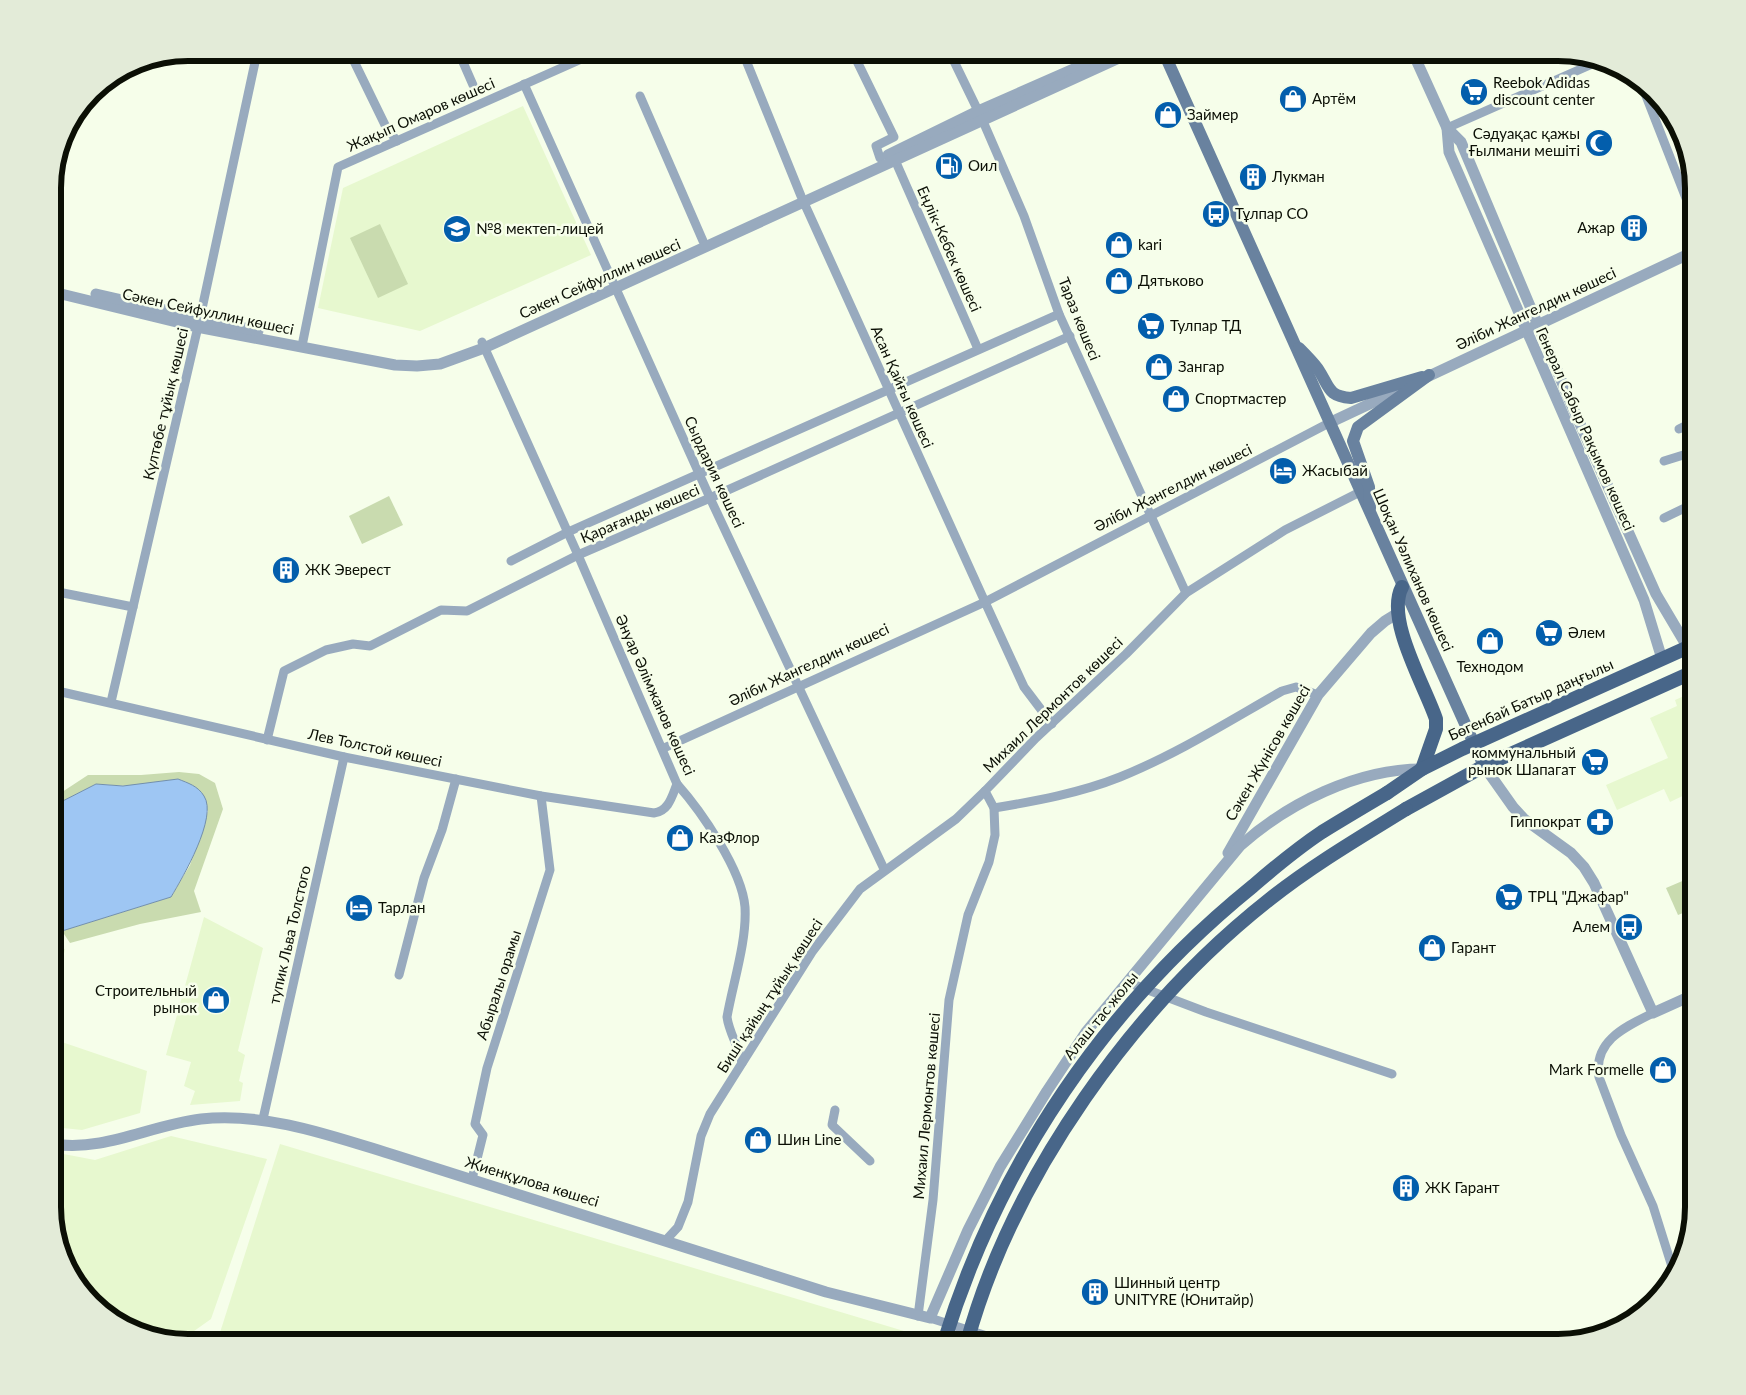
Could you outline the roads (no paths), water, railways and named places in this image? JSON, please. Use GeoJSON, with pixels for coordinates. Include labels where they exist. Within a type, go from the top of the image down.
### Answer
{"type":"FeatureCollection","features":[{"type":"Feature","properties":{"kind":"main road","name":"Шоқан Уәлиханов көшесі"},"geometry":{"type":"LineString","coordinates":[[1168,61],[1402,587],[1484,766]]}},
{"type":"Feature","properties":{"kind":"main road"},"geometry":{"type":"LineString","coordinates":[[1291,339],[1318,369],[1331,392],[1339,398],[1351,398],[1429,375]]}},
{"type":"Feature","properties":{"kind":"main road"},"geometry":{"type":"LineString","coordinates":[[1370,515],[1368,487],[1353,441],[1354,433],[1368,419],[1429,375]]}},
{"type":"Feature","properties":{"kind":"main road"},"geometry":{"type":"LineString","coordinates":[[1402,587],[1397,596],[1398,613],[1410,654],[1436,719],[1436,729],[1422,769]]}},
{"type":"Feature","properties":{"kind":"main road","name":"Бөгенбай Батыр даңғылы"},"geometry":{"type":"LineString","coordinates":[[1386,793],[1422,769],[1474,743],[1685,649]]}},
{"type":"Feature","properties":{"kind":"main road"},"geometry":{"type":"LineString","coordinates":[[970,1334],[1012,1222],[1057,1142],[1106,1067],[1166,995],[1227,936],[1269,899],[1318,863],[1406,809],[1484,766],[1685,676]]}},
{"type":"Feature","properties":{"kind":"main road","name":"Алаш тас жолы"},"geometry":{"type":"LineString","coordinates":[[947,1334],[978,1249],[1012,1175],[1058,1098],[1110,1028],[1190,941],[1234,901],[1321,833],[1386,793]]}},
{"type":"Feature","properties":{"kind":"street","name":"Күлтөбе тұйық көшесі"},"geometry":{"type":"LineString","coordinates":[[111,702],[199,322],[255,61]]}},
{"type":"Feature","properties":{"kind":"street"},"geometry":{"type":"LineString","coordinates":[[354,61],[386,127],[397,142]]}},
{"type":"Feature","properties":{"kind":"street"},"geometry":{"type":"LineString","coordinates":[[463,61],[473,85]]}},
{"type":"Feature","properties":{"kind":"street","name":"Жақып Омаров көшесі"},"geometry":{"type":"LineString","coordinates":[[303,341],[338,167],[575,61]]}},
{"type":"Feature","properties":{"kind":"street","name":"Асан Қайғы көшесі"},"geometry":{"type":"LineString","coordinates":[[748,61],[803,199],[985,602],[1024,686],[1052,724]]}},
{"type":"Feature","properties":{"kind":"street"},"geometry":{"type":"LineString","coordinates":[[857,61],[894,137],[876,146],[880,158]]}},
{"type":"Feature","properties":{"kind":"street","name":"Тараз көшесі"},"geometry":{"type":"LineString","coordinates":[[954,61],[1024,216],[1059,314],[1186,593]]}},
{"type":"Feature","properties":{"kind":"street","name":"Сәкен Сейфуллин көшесі"},"geometry":{"type":"LineString","coordinates":[[614,286],[703,241],[895,160],[980,115],[1091,61]]}},
{"type":"Feature","properties":{"kind":"street","name":"Сәкен Сейфуллин көшесі"},"geometry":{"type":"LineString","coordinates":[[62,294],[395,365],[440,364],[803,199],[880,158],[1109,61]]}},
{"type":"Feature","properties":{"kind":"street","name":"Генерал Сабыр Рақымов көшесі"},"geometry":{"type":"LineString","coordinates":[[1417,61],[1447,128],[1461,142],[1538,326],[1656,594],[1685,638]]}},
{"type":"Feature","properties":{"kind":"street"},"geometry":{"type":"LineString","coordinates":[[1447,128],[1589,66]]}},
{"type":"Feature","properties":{"kind":"street","name":"Сырдария көшесі"},"geometry":{"type":"LineString","coordinates":[[524,84],[710,498],[884,869]]}},
{"type":"Feature","properties":{"kind":"street","name":"Сәкен Сейфуллин көшесі"},"geometry":{"type":"LineString","coordinates":[[640,96],[703,241]]}},
{"type":"Feature","properties":{"kind":"street"},"geometry":{"type":"LineString","coordinates":[[1648,100],[1685,193]]}},
{"type":"Feature","properties":{"kind":"street","name":"Генерал Сабыр Рақымов көшесі"},"geometry":{"type":"LineString","coordinates":[[1447,128],[1448,152],[1525,332],[1644,600],[1662,659]]}},
{"type":"Feature","properties":{"kind":"street","name":"Еңлік-Кебек көшесі"},"geometry":{"type":"LineString","coordinates":[[895,160],[978,349]]}},
{"type":"Feature","properties":{"kind":"street","name":"Әліби Жангелдин көшесі"},"geometry":{"type":"LineString","coordinates":[[664,748],[985,602],[1329,424],[1429,375],[1685,256]]}},
{"type":"Feature","properties":{"kind":"street","name":"Сәкен Сейфуллин көшесі"},"geometry":{"type":"LineString","coordinates":[[62,286],[199,322],[405,358],[426,358],[483,345]]}},
{"type":"Feature","properties":{"kind":"street","name":"Қарағанды көшесі"},"geometry":{"type":"LineString","coordinates":[[511,561],[568,532],[1059,314]]}},
{"type":"Feature","properties":{"kind":"street","name":"Қарағанды көшесі"},"geometry":{"type":"LineString","coordinates":[[268,740],[284,671],[326,650],[353,644],[370,646],[441,610],[467,611],[578,555],[710,498],[1070,336]]}},
{"type":"Feature","properties":{"kind":"street","name":"Әнуар Әлімжанов көшесі"},"geometry":{"type":"LineString","coordinates":[[483,345],[664,748],[677,784],[704,818],[737,876],[745,906],[743,933],[727,1017],[728,1026],[736,1042],[742,1063]]}},
{"type":"Feature","properties":{"kind":"street"},"geometry":{"type":"LineString","coordinates":[[1679,429],[1685,426]]}},
{"type":"Feature","properties":{"kind":"street"},"geometry":{"type":"LineString","coordinates":[[1664,461],[1685,455]]}},
{"type":"Feature","properties":{"kind":"street","name":"Михаил Лермонтов көшесі"},"geometry":{"type":"LineString","coordinates":[[918,1316],[933,1200],[949,1000],[968,915],[989,862],[995,835],[994,808],[984,791],[1126,654],[1186,593],[1285,530],[1360,492]]}},
{"type":"Feature","properties":{"kind":"street"},"geometry":{"type":"LineString","coordinates":[[1664,518],[1685,508]]}},
{"type":"Feature","properties":{"kind":"street"},"geometry":{"type":"LineString","coordinates":[[62,593],[133,607]]}},
{"type":"Feature","properties":{"kind":"street"},"geometry":{"type":"LineString","coordinates":[[1644,600],[1656,594]]}},
{"type":"Feature","properties":{"kind":"street","name":"Сәкен Жүнісов көшесі"},"geometry":{"type":"LineString","coordinates":[[1216,874],[1318,695],[1371,634],[1385,621],[1398,613]]}},
{"type":"Feature","properties":{"kind":"street"},"geometry":{"type":"LineString","coordinates":[[994,808],[1037,800],[1119,777],[1183,748],[1282,691],[1296,687],[1318,695]]}},
{"type":"Feature","properties":{"kind":"street","name":"Лев Толстой көшесі"},"geometry":{"type":"LineString","coordinates":[[62,692],[344,757],[541,796],[654,813],[661,812],[666,808],[677,784]]}},
{"type":"Feature","properties":{"kind":"street","name":"тупик Льва Толстого"},"geometry":{"type":"LineString","coordinates":[[263,1119],[344,757]]}},
{"type":"Feature","properties":{"kind":"street","name":"Шоқан Уәлиханов көшесі"},"geometry":{"type":"LineString","coordinates":[[1484,766],[1502,794],[1524,819],[1549,835],[1584,866],[1594,883],[1653,1013]]}},
{"type":"Feature","properties":{"kind":"street"},"geometry":{"type":"LineString","coordinates":[[930,1318],[968,1230],[1000,1167],[1086,1032],[1240,846],[1265,824],[1334,787],[1397,769],[1422,769]]}},
{"type":"Feature","properties":{"kind":"street"},"geometry":{"type":"LineString","coordinates":[[399,975],[424,878],[442,830],[456,779]]}},
{"type":"Feature","properties":{"kind":"street","name":"Биші қайың тұйық көшесі"},"geometry":{"type":"LineString","coordinates":[[666,1240],[678,1227],[688,1202],[702,1136],[710,1114],[812,952],[860,889],[884,869],[903,858],[956,819],[984,791]]}},
{"type":"Feature","properties":{"kind":"street","name":"Абыралы орамы"},"geometry":{"type":"LineString","coordinates":[[472,1179],[483,1136],[475,1124],[487,1068],[550,870],[541,796]]}},
{"type":"Feature","properties":{"kind":"street"},"geometry":{"type":"LineString","coordinates":[[1127,982],[1206,1012],[1392,1074]]}},
{"type":"Feature","properties":{"kind":"street"},"geometry":{"type":"LineString","coordinates":[[1671,1264],[1653,1206],[1621,1135],[1597,1067],[1602,1050],[1612,1038],[1653,1013],[1685,999]]}},
{"type":"Feature","properties":{"kind":"street"},"geometry":{"type":"LineString","coordinates":[[835,1110],[832,1125],[870,1161]]}},
{"type":"Feature","properties":{"kind":"street","name":"Жиенқұлова көшесі"},"geometry":{"type":"LineString","coordinates":[[62,1145],[80,1147],[101,1144],[175,1122],[203,1119],[263,1119],[331,1136],[472,1179],[826,1292],[930,1318],[980,1334]]}},
{"type":"Feature","properties":{"kind":"water"},"geometry":{"type":"Polygon","coordinates":[[[178,779],[193,785],[204,796],[207,806],[203,832],[197,847],[171,897],[62,931],[62,801],[96,784],[123,786],[178,779]]]}},
{"type":"Feature","properties":{"kind":"place","name":"Reebok Adidas discount center"},"geometry":{"type":"Point","coordinates":[1474,92]}},
{"type":"Feature","properties":{"kind":"place","name":"Артём"},"geometry":{"type":"Point","coordinates":[1293,99]}},
{"type":"Feature","properties":{"kind":"place","name":"Займер"},"geometry":{"type":"Point","coordinates":[1168,115]}},
{"type":"Feature","properties":{"kind":"place","name":"Сәдуақас қажы Ғылмани мешіті"},"geometry":{"type":"Point","coordinates":[1599,143]}},
{"type":"Feature","properties":{"kind":"place","name":"Оил"},"geometry":{"type":"Point","coordinates":[949,166]}},
{"type":"Feature","properties":{"kind":"place","name":"Лукман"},"geometry":{"type":"Point","coordinates":[1253,177]}},
{"type":"Feature","properties":{"kind":"place","name":"Тұлпар СО"},"geometry":{"type":"Point","coordinates":[1216,214]}},
{"type":"Feature","properties":{"kind":"place","name":"Ажар"},"geometry":{"type":"Point","coordinates":[1634,228]}},
{"type":"Feature","properties":{"kind":"place","name":"№8 мектеп-лицей"},"geometry":{"type":"Point","coordinates":[457,229]}},
{"type":"Feature","properties":{"kind":"place","name":"kari"},"geometry":{"type":"Point","coordinates":[1119,245]}},
{"type":"Feature","properties":{"kind":"place","name":"Дятьково"},"geometry":{"type":"Point","coordinates":[1119,281]}},
{"type":"Feature","properties":{"kind":"place","name":"Тулпар ТД"},"geometry":{"type":"Point","coordinates":[1151,326]}},
{"type":"Feature","properties":{"kind":"place","name":"Зангар"},"geometry":{"type":"Point","coordinates":[1159,367]}},
{"type":"Feature","properties":{"kind":"place","name":"Спортмастер"},"geometry":{"type":"Point","coordinates":[1176,399]}},
{"type":"Feature","properties":{"kind":"place","name":"Жасыбай"},"geometry":{"type":"Point","coordinates":[1283,471]}},
{"type":"Feature","properties":{"kind":"place","name":"ЖК Эверест"},"geometry":{"type":"Point","coordinates":[286,570]}},
{"type":"Feature","properties":{"kind":"place","name":"Әлем"},"geometry":{"type":"Point","coordinates":[1549,633]}},
{"type":"Feature","properties":{"kind":"place","name":"Технодом"},"geometry":{"type":"Point","coordinates":[1490,641]}},
{"type":"Feature","properties":{"kind":"place","name":"коммунальный рынок Шапагат"},"geometry":{"type":"Point","coordinates":[1595,762]}},
{"type":"Feature","properties":{"kind":"place","name":"Гиппократ"},"geometry":{"type":"Point","coordinates":[1600,822]}},
{"type":"Feature","properties":{"kind":"place","name":"КазФлор"},"geometry":{"type":"Point","coordinates":[680,838]}},
{"type":"Feature","properties":{"kind":"place","name":"ТРЦ \"Джафар\""},"geometry":{"type":"Point","coordinates":[1509,897]}},
{"type":"Feature","properties":{"kind":"place","name":"Тарлан"},"geometry":{"type":"Point","coordinates":[359,908]}},
{"type":"Feature","properties":{"kind":"place","name":"Алем"},"geometry":{"type":"Point","coordinates":[1629,927]}},
{"type":"Feature","properties":{"kind":"place","name":"Гарант"},"geometry":{"type":"Point","coordinates":[1432,948]}},
{"type":"Feature","properties":{"kind":"place","name":"Строительный рынок"},"geometry":{"type":"Point","coordinates":[216,1000]}},
{"type":"Feature","properties":{"kind":"place","name":"Mark Formelle"},"geometry":{"type":"Point","coordinates":[1663,1070]}},
{"type":"Feature","properties":{"kind":"place","name":"Шин Line"},"geometry":{"type":"Point","coordinates":[758,1140]}},
{"type":"Feature","properties":{"kind":"place","name":"ЖК Гарант"},"geometry":{"type":"Point","coordinates":[1406,1188]}},
{"type":"Feature","properties":{"kind":"place","name":"Шинный центр UNITYRE (Юнитайр)"},"geometry":{"type":"Point","coordinates":[1095,1292]}}]}
